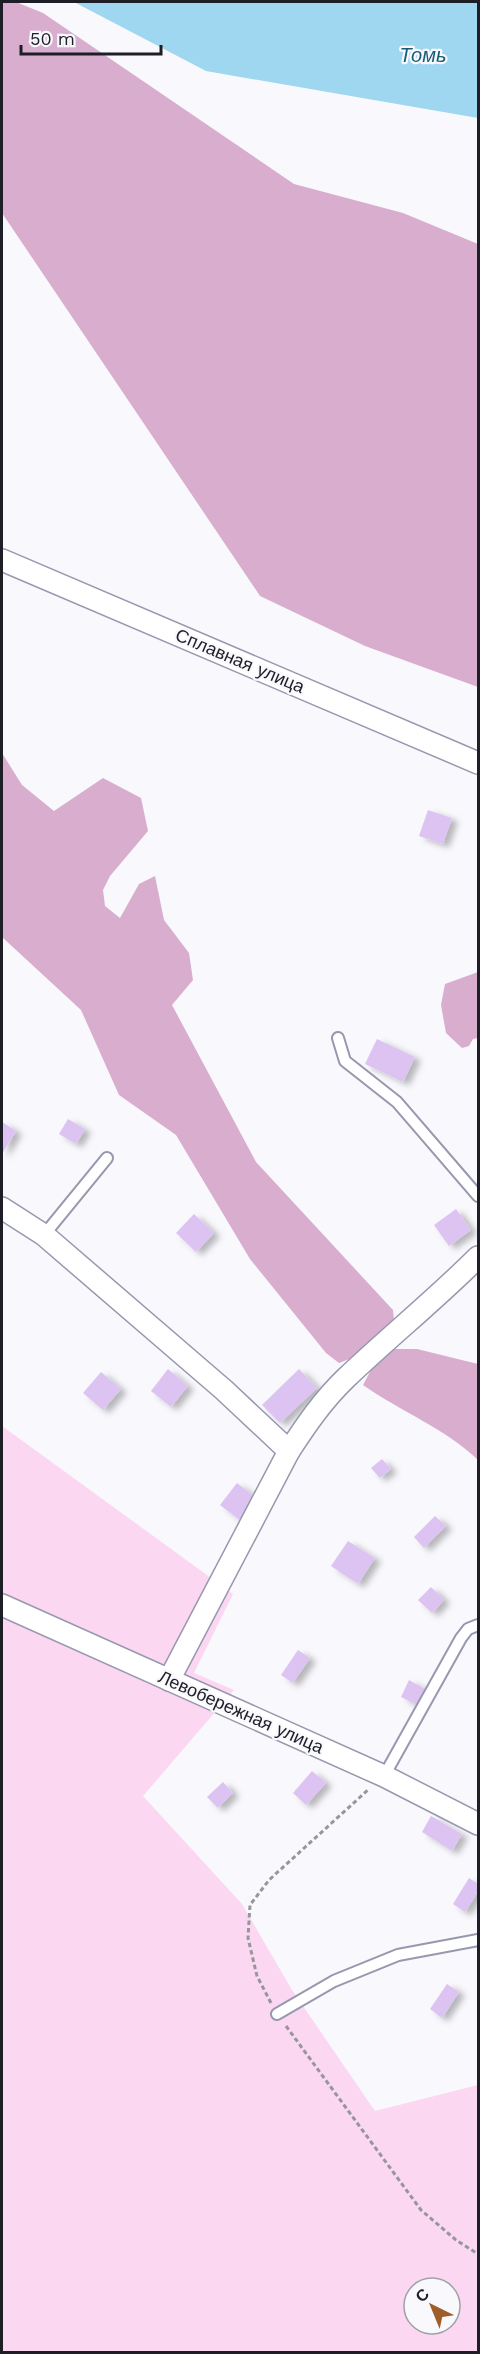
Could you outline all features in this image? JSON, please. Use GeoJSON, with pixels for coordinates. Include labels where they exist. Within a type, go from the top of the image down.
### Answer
{"type":"FeatureCollection","features":[{"type":"Feature","properties":{"kind":"street","name":"Сплавная улица"},"geometry":{"type":"LineString","coordinates":[[2,560],[478,763]]}},
{"type":"Feature","properties":{"kind":"street"},"geometry":{"type":"LineString","coordinates":[[2,1208],[44,1235],[225,1390],[289,1451]]}},
{"type":"Feature","properties":{"kind":"street"},"geometry":{"type":"LineString","coordinates":[[170,1680],[289,1451],[312,1416],[344,1380],[422,1311],[478,1257]]}},
{"type":"Feature","properties":{"kind":"street","name":"Левобережная улица"},"geometry":{"type":"LineString","coordinates":[[2,1605],[384,1776],[478,1824]]}},
{"type":"Feature","properties":{"kind":"lane"},"geometry":{"type":"LineString","coordinates":[[338,1038],[345,1061],[397,1102],[478,1196]]}},
{"type":"Feature","properties":{"kind":"lane"},"geometry":{"type":"LineString","coordinates":[[44,1235],[107,1158]]}},
{"type":"Feature","properties":{"kind":"lane"},"geometry":{"type":"LineString","coordinates":[[384,1776],[461,1638],[468,1629],[478,1625]]}},
{"type":"Feature","properties":{"kind":"lane"},"geometry":{"type":"LineString","coordinates":[[277,2014],[334,1981],[398,1955],[478,1940]]}},
{"type":"Feature","properties":{"kind":"path"},"geometry":{"type":"LineString","coordinates":[[384,1776],[269,1880],[250,1905],[248,1938],[257,1976],[277,2014],[421,2210],[456,2240],[478,2254]]}},
{"type":"Feature","properties":{"kind":"shaded area"},"geometry":{"type":"Polygon","coordinates":[[[2,2],[16,2],[43,13],[294,184],[403,213],[478,244],[478,687],[365,646],[260,596],[2,213],[2,2]]]}},
{"type":"Feature","properties":{"kind":"shaded area"},"geometry":{"type":"Polygon","coordinates":[[[2,753],[22,785],[54,811],[103,778],[141,798],[148,831],[110,876],[103,890],[105,906],[120,918],[139,884],[155,876],[164,920],[189,953],[193,980],[172,1005],[256,1162],[393,1310],[394,1320],[352,1358],[339,1363],[326,1353],[250,1259],[176,1135],[119,1095],[81,1010],[2,937],[2,753]]]}},
{"type":"Feature","properties":{"kind":"shaded area"},"geometry":{"type":"Polygon","coordinates":[[[478,972],[478,1038],[473,1039],[469,1046],[462,1048],[446,1033],[441,1005],[445,984],[478,972]]]}},
{"type":"Feature","properties":{"kind":"shaded area"},"geometry":{"type":"Polygon","coordinates":[[[394,1349],[417,1349],[478,1364],[478,1460],[452,1439],[363,1385],[372,1368],[394,1349]]]}},
{"type":"Feature","properties":{"kind":"shaded area"},"geometry":{"type":"Polygon","coordinates":[[[2,1426],[233,1594],[194,1673],[234,1690],[143,1796],[242,1904],[292,1990],[375,2111],[478,2085],[478,2352],[2,2352],[2,1426]]]}},
{"type":"Feature","properties":{"kind":"water","name":"Томь"},"geometry":{"type":"Polygon","coordinates":[[[74,2],[478,2],[478,118],[206,71],[74,2]]]}},
{"type":"Feature","properties":{"kind":"building"},"geometry":{"type":"Polygon","coordinates":[[[428,810],[452,818],[443,844],[419,836],[428,810]]]}},
{"type":"Feature","properties":{"kind":"building"},"geometry":{"type":"Polygon","coordinates":[[[377,1039],[415,1057],[403,1082],[365,1064],[377,1039]]]}},
{"type":"Feature","properties":{"kind":"building"},"geometry":{"type":"Polygon","coordinates":[[[68,1119],[85,1129],[76,1144],[59,1134],[68,1119]]]}},
{"type":"Feature","properties":{"kind":"building"},"geometry":{"type":"Polygon","coordinates":[[[2,1122],[16,1131],[2,1154],[2,1122]]]}},
{"type":"Feature","properties":{"kind":"building"},"geometry":{"type":"Polygon","coordinates":[[[456,1209],[471,1230],[449,1246],[434,1225],[456,1209]]]}},
{"type":"Feature","properties":{"kind":"building"},"geometry":{"type":"Polygon","coordinates":[[[194,1214],[214,1233],[196,1252],[176,1233],[194,1214]]]}},
{"type":"Feature","properties":{"kind":"building"},"geometry":{"type":"Polygon","coordinates":[[[168,1369],[188,1386],[171,1407],[151,1391],[168,1369]]]}},
{"type":"Feature","properties":{"kind":"building"},"geometry":{"type":"Polygon","coordinates":[[[299,1369],[317,1388],[280,1423],[262,1405],[299,1369]]]}},
{"type":"Feature","properties":{"kind":"building"},"geometry":{"type":"Polygon","coordinates":[[[101,1372],[121,1389],[103,1410],[83,1393],[101,1372]]]}},
{"type":"Feature","properties":{"kind":"building"},"geometry":{"type":"Polygon","coordinates":[[[382,1459],[391,1469],[380,1478],[371,1468],[382,1459]]]}},
{"type":"Feature","properties":{"kind":"building"},"geometry":{"type":"Polygon","coordinates":[[[237,1483],[258,1499],[241,1521],[220,1505],[237,1483]]]}},
{"type":"Feature","properties":{"kind":"building"},"geometry":{"type":"Polygon","coordinates":[[[435,1516],[446,1526],[424,1548],[414,1537],[435,1516]]]}},
{"type":"Feature","properties":{"kind":"building"},"geometry":{"type":"Polygon","coordinates":[[[348,1541],[375,1558],[358,1584],[331,1566],[348,1541]]]}},
{"type":"Feature","properties":{"kind":"building"},"geometry":{"type":"Polygon","coordinates":[[[431,1587],[444,1600],[432,1613],[418,1600],[431,1587]]]}},
{"type":"Feature","properties":{"kind":"building"},"geometry":{"type":"Polygon","coordinates":[[[298,1650],[310,1658],[293,1683],[281,1675],[298,1650]]]}},
{"type":"Feature","properties":{"kind":"building"},"geometry":{"type":"Polygon","coordinates":[[[409,1680],[425,1689],[417,1705],[401,1697],[409,1680]]]}},
{"type":"Feature","properties":{"kind":"building"},"geometry":{"type":"Polygon","coordinates":[[[312,1771],[326,1783],[306,1805],[293,1793],[312,1771]]]}},
{"type":"Feature","properties":{"kind":"building"},"geometry":{"type":"Polygon","coordinates":[[[223,1782],[233,1793],[218,1808],[207,1797],[223,1782]]]}},
{"type":"Feature","properties":{"kind":"building"},"geometry":{"type":"Polygon","coordinates":[[[431,1816],[462,1834],[452,1851],[422,1832],[431,1816]]]}},
{"type":"Feature","properties":{"kind":"building"},"geometry":{"type":"Polygon","coordinates":[[[469,1878],[478,1884],[478,1892],[465,1912],[453,1904],[469,1878]]]}},
{"type":"Feature","properties":{"kind":"building"},"geometry":{"type":"Polygon","coordinates":[[[447,1984],[459,1992],[442,2018],[430,2009],[447,1984]]]}}]}
